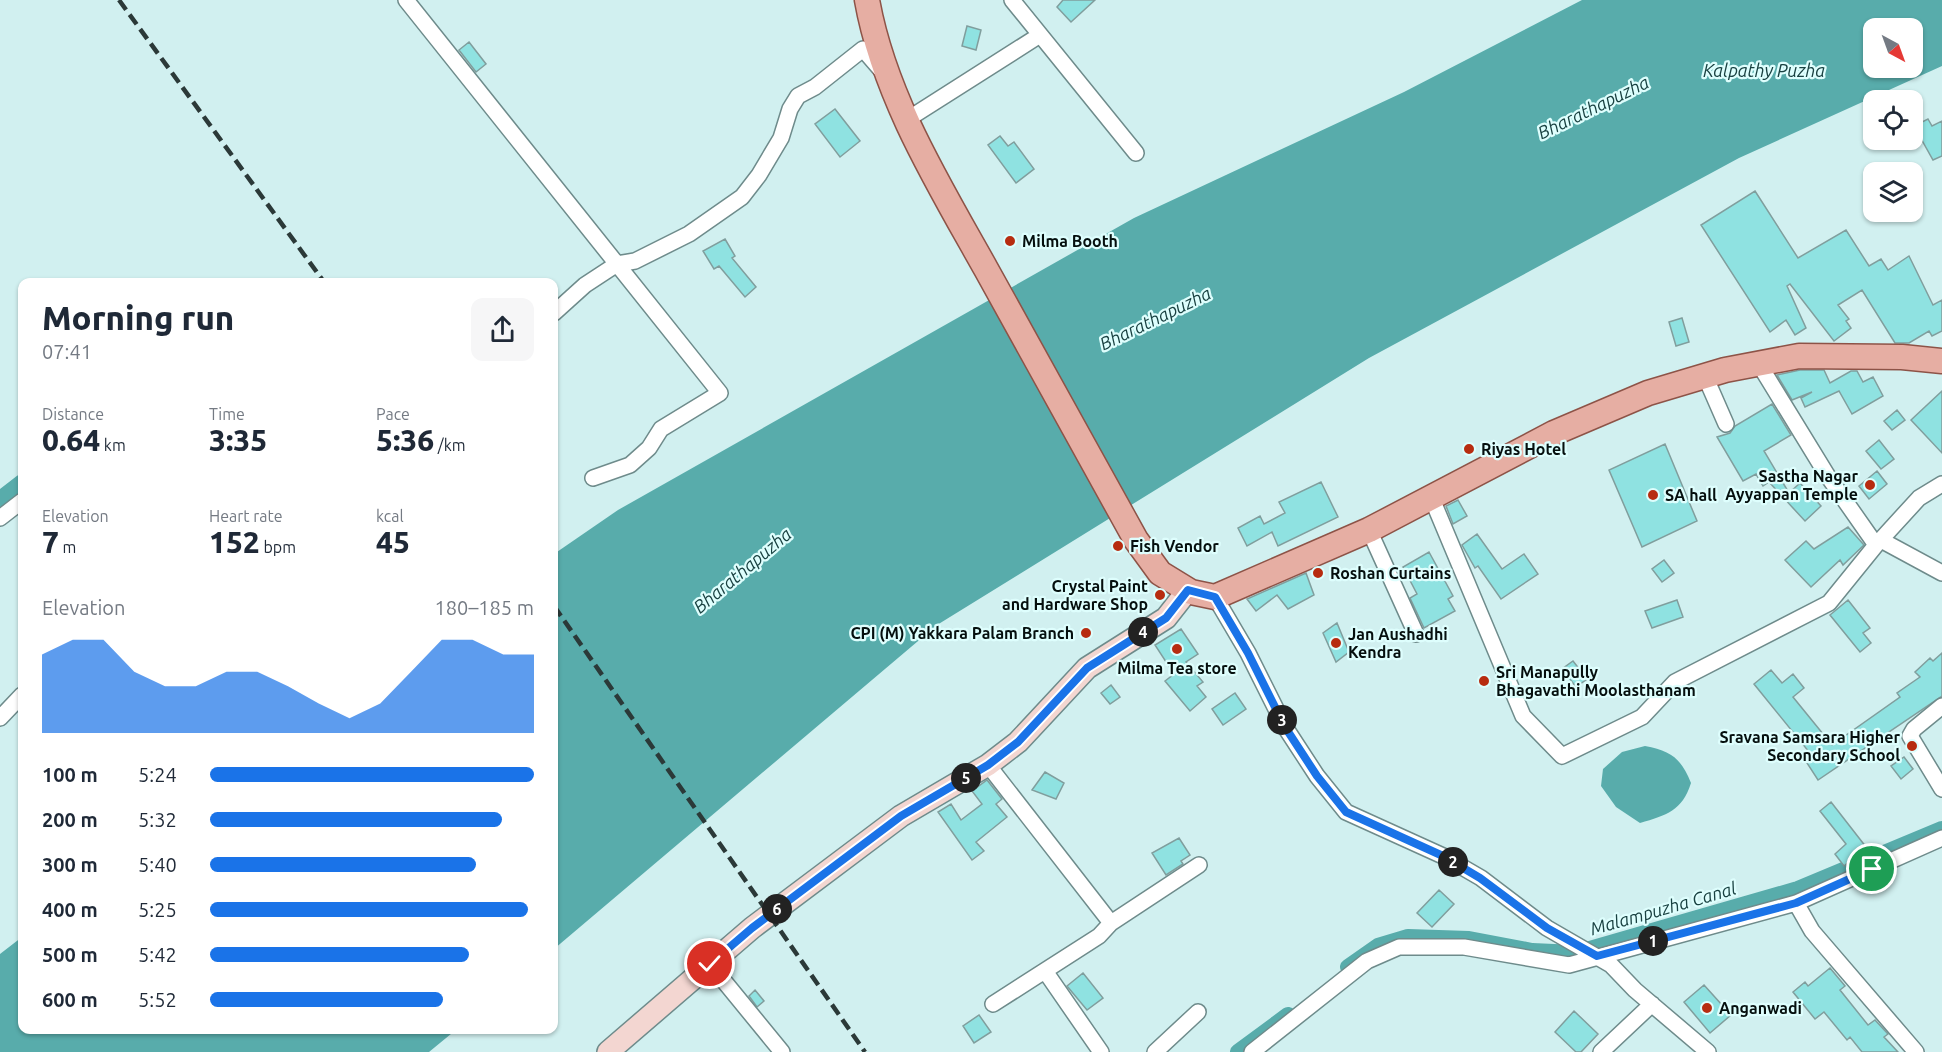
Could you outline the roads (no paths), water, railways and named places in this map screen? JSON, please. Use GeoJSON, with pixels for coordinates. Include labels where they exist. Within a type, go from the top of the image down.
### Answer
{"type":"FeatureCollection","features":[{"type":"Feature","properties":{"kind":"main road"},"geometry":{"type":"LineString","coordinates":[[867,0],[874,36],[892,83],[908,119],[988,273],[1136,540],[1160,573],[1188,590],[1215,597],[1369,530],[1432,499],[1554,433],[1648,393],[1705,376],[1799,356],[1902,357],[1942,361]]}},
{"type":"Feature","properties":{"kind":"street"},"geometry":{"type":"LineString","coordinates":[[406,0],[720,393],[661,429],[649,448],[630,465],[593,478]]}},
{"type":"Feature","properties":{"kind":"street"},"geometry":{"type":"LineString","coordinates":[[1012,0],[1136,153]]}},
{"type":"Feature","properties":{"kind":"street"},"geometry":{"type":"LineString","coordinates":[[908,119],[1040,35]]}},
{"type":"Feature","properties":{"kind":"street"},"geometry":{"type":"LineString","coordinates":[[558,309],[585,285],[617,264],[635,261],[689,234],[742,197],[759,175],[780,138],[790,109],[798,96],[814,87],[863,49],[892,83]]}},
{"type":"Feature","properties":{"kind":"street"},"geometry":{"type":"LineString","coordinates":[[1759,364],[1827,475],[1879,542],[1942,573]]}},
{"type":"Feature","properties":{"kind":"street"},"geometry":{"type":"LineString","coordinates":[[1705,376],[1726,424]]}},
{"type":"Feature","properties":{"kind":"street"},"geometry":{"type":"LineString","coordinates":[[1432,499],[1523,716],[1562,756],[1642,717],[1675,682],[1829,603],[1919,498],[1942,484]]}},
{"type":"Feature","properties":{"kind":"street"},"geometry":{"type":"LineString","coordinates":[[0,518],[18,504]]}},
{"type":"Feature","properties":{"kind":"street"},"geometry":{"type":"LineString","coordinates":[[1369,530],[1416,634]]}},
{"type":"Feature","properties":{"kind":"street"},"geometry":{"type":"LineString","coordinates":[[608,1052],[752,928],[901,816],[988,765],[1018,742],[1087,668],[1166,618],[1188,590]]}},
{"type":"Feature","properties":{"kind":"street"},"geometry":{"type":"LineString","coordinates":[[1215,597],[1248,653],[1285,727],[1317,776],[1346,812],[1443,856],[1480,878],[1547,928],[1611,964],[1652,1004],[1708,1052]]}},
{"type":"Feature","properties":{"kind":"street"},"geometry":{"type":"LineString","coordinates":[[0,718],[18,698]]}},
{"type":"Feature","properties":{"kind":"street"},"geometry":{"type":"LineString","coordinates":[[1942,706],[1914,729],[1911,736],[1942,789]]}},
{"type":"Feature","properties":{"kind":"street"},"geometry":{"type":"LineString","coordinates":[[988,765],[1111,922]]}},
{"type":"Feature","properties":{"kind":"street"},"geometry":{"type":"LineString","coordinates":[[1252,1052],[1367,961],[1399,947],[1464,947],[1569,965],[1588,952],[1796,903],[1942,838]]}},
{"type":"Feature","properties":{"kind":"street"},"geometry":{"type":"LineString","coordinates":[[993,1004],[1099,936],[1111,922],[1199,865]]}},
{"type":"Feature","properties":{"kind":"street"},"geometry":{"type":"LineString","coordinates":[[1796,903],[1812,931],[1916,1052]]}},
{"type":"Feature","properties":{"kind":"street"},"geometry":{"type":"LineString","coordinates":[[710,964],[782,1052]]}},
{"type":"Feature","properties":{"kind":"street"},"geometry":{"type":"LineString","coordinates":[[1045,971],[1101,1052]]}},
{"type":"Feature","properties":{"kind":"street"},"geometry":{"type":"LineString","coordinates":[[1602,1052],[1652,1004]]}},
{"type":"Feature","properties":{"kind":"street"},"geometry":{"type":"LineString","coordinates":[[1155,1052],[1198,1012]]}},
{"type":"Feature","properties":{"kind":"water"},"geometry":{"type":"Polygon","coordinates":[[[1582,0],[1942,0],[1942,66],[1923,75],[1923,18],[1863,18],[1863,78],[1916,78],[1889,90],[1863,90],[1863,102],[1739,158],[1369,358],[937,625],[558,946],[558,551],[618,510],[1134,218],[1404,92],[1582,0]]]}},
{"type":"Feature","properties":{"kind":"water"},"geometry":{"type":"Polygon","coordinates":[[[1645,746],[1662,750],[1674,757],[1683,767],[1691,783],[1678,806],[1666,814],[1640,823],[1616,807],[1601,786],[1603,769],[1622,752],[1645,746]]]}},
{"type":"Feature","properties":{"kind":"water"},"geometry":{"type":"Polygon","coordinates":[[[18,940],[18,1034],[451,1034],[429,1052],[0,1052],[0,954],[18,940]]]}},
{"type":"Feature","properties":{"kind":"waterway"},"geometry":{"type":"LineString","coordinates":[[0,499],[18,485]]}},
{"type":"Feature","properties":{"kind":"waterway","name":"Malampuzha Canal"},"geometry":{"type":"LineString","coordinates":[[1348,967],[1378,946],[1408,937],[1469,939],[1532,951],[1576,953],[1798,889],[1942,829]]}},
{"type":"Feature","properties":{"kind":"waterway","name":"Malampuzha Canal"},"geometry":{"type":"LineString","coordinates":[[1238,1052],[1288,1015]]}},
{"type":"Feature","properties":{"kind":"railway"},"geometry":{"type":"LineString","coordinates":[[119,0],[321,278]]}},
{"type":"Feature","properties":{"kind":"railway"},"geometry":{"type":"LineString","coordinates":[[558,612],[865,1052]]}},
{"type":"Feature","properties":{"kind":"place","name":"Milma Booth"},"geometry":{"type":"Point","coordinates":[1010,241]}},
{"type":"Feature","properties":{"kind":"place","name":"Riyas Hotel"},"geometry":{"type":"Point","coordinates":[1469,449]}},
{"type":"Feature","properties":{"kind":"place","name":"Sastha Nagar Ayyappan Temple"},"geometry":{"type":"Point","coordinates":[1870,485]}},
{"type":"Feature","properties":{"kind":"place","name":"SA hall"},"geometry":{"type":"Point","coordinates":[1653,495]}},
{"type":"Feature","properties":{"kind":"place","name":"Fish Vendor"},"geometry":{"type":"Point","coordinates":[1118,546]}},
{"type":"Feature","properties":{"kind":"place","name":"Roshan Curtains"},"geometry":{"type":"Point","coordinates":[1318,573]}},
{"type":"Feature","properties":{"kind":"place","name":"Crystal Paint and Hardware Shop"},"geometry":{"type":"Point","coordinates":[1160,595]}},
{"type":"Feature","properties":{"kind":"place","name":"CPI (M) Yakkara Palam Branch"},"geometry":{"type":"Point","coordinates":[1086,633]}},
{"type":"Feature","properties":{"kind":"place","name":"Jan Aushadhi Kendra"},"geometry":{"type":"Point","coordinates":[1336,643]}},
{"type":"Feature","properties":{"kind":"place","name":"Milma Tea store"},"geometry":{"type":"Point","coordinates":[1177,649]}},
{"type":"Feature","properties":{"kind":"place","name":"Sri Manapully Bhagavathi Moolasthanam"},"geometry":{"type":"Point","coordinates":[1484,681]}},
{"type":"Feature","properties":{"kind":"place","name":"Sravana Samsara Higher Secondary School"},"geometry":{"type":"Point","coordinates":[1912,746]}},
{"type":"Feature","properties":{"kind":"place","name":"Anganwadi"},"geometry":{"type":"Point","coordinates":[1707,1008]}},
{"type":"Feature","properties":{"kind":"water label","name":"Kalpathy Puzha"},"geometry":{"type":"Point","coordinates":[1764,70]}},
{"type":"Feature","properties":{"kind":"water label","name":"Bharathapuzha"},"geometry":{"type":"Point","coordinates":[1593,107]}},
{"type":"Feature","properties":{"kind":"water label","name":"Bharathapuzha"},"geometry":{"type":"Point","coordinates":[1155,318]}},
{"type":"Feature","properties":{"kind":"water label","name":"Bharathapuzha"},"geometry":{"type":"Point","coordinates":[742,570]}}]}
